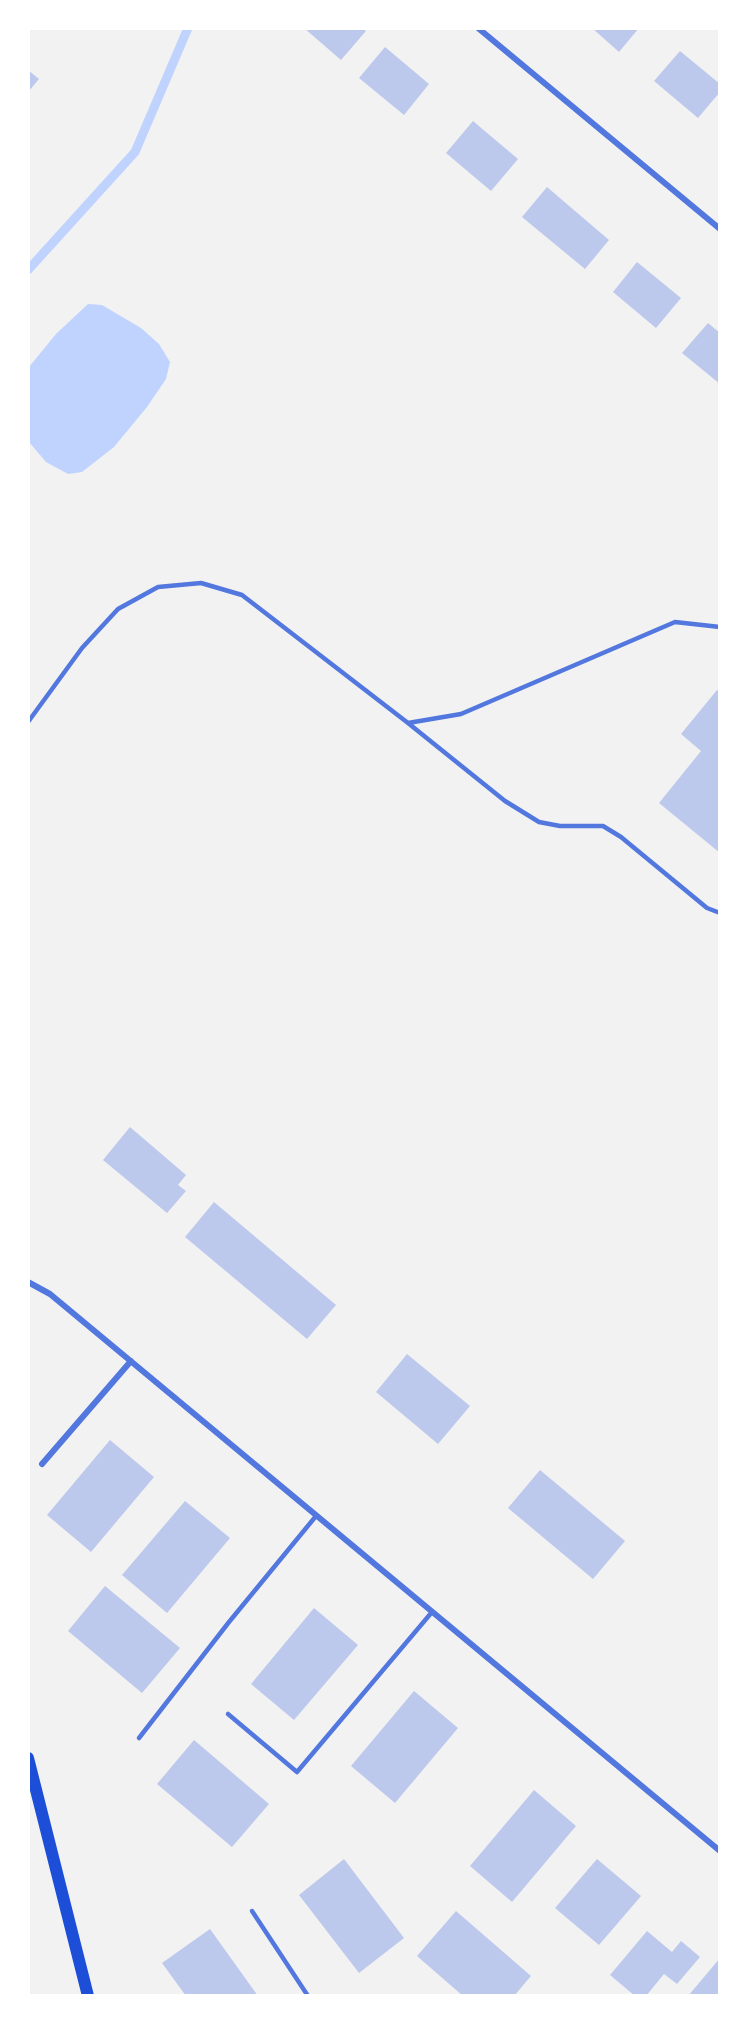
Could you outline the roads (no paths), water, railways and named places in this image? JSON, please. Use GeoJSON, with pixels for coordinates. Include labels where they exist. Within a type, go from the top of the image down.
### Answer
{"type":"FeatureCollection","features":[{"type":"Feature","properties":{"kind":"main road"},"geometry":{"type":"LineString","coordinates":[[28,1758],[88,1995]]}},
{"type":"Feature","properties":{"kind":"street"},"geometry":{"type":"LineString","coordinates":[[478,28],[720,229]]}},
{"type":"Feature","properties":{"kind":"street"},"geometry":{"type":"LineString","coordinates":[[28,1282],[50,1294],[720,1851]]}},
{"type":"Feature","properties":{"kind":"street"},"geometry":{"type":"LineString","coordinates":[[42,1464],[131,1361]]}},
{"type":"Feature","properties":{"kind":"lane"},"geometry":{"type":"LineString","coordinates":[[28,722],[82,648],[118,609],[158,587],[201,583],[242,595],[505,801],[539,822],[560,826],[603,826],[621,837],[707,908],[720,913]]}},
{"type":"Feature","properties":{"kind":"lane"},"geometry":{"type":"LineString","coordinates":[[408,723],[461,714],[675,622],[720,627]]}},
{"type":"Feature","properties":{"kind":"lane"},"geometry":{"type":"LineString","coordinates":[[139,1738],[229,1622],[316,1516]]}},
{"type":"Feature","properties":{"kind":"lane"},"geometry":{"type":"LineString","coordinates":[[228,1714],[297,1772],[432,1612]]}},
{"type":"Feature","properties":{"kind":"lane"},"geometry":{"type":"LineString","coordinates":[[252,1911],[308,1995]]}},
{"type":"Feature","properties":{"kind":"water"},"geometry":{"type":"Polygon","coordinates":[[[88,304],[102,305],[141,328],[159,344],[170,362],[166,379],[147,407],[114,447],[82,472],[68,474],[46,462],[29,442],[29,367],[56,334],[88,304]]]}},
{"type":"Feature","properties":{"kind":"waterway"},"geometry":{"type":"LineString","coordinates":[[28,270],[135,152],[188,28]]}}]}
